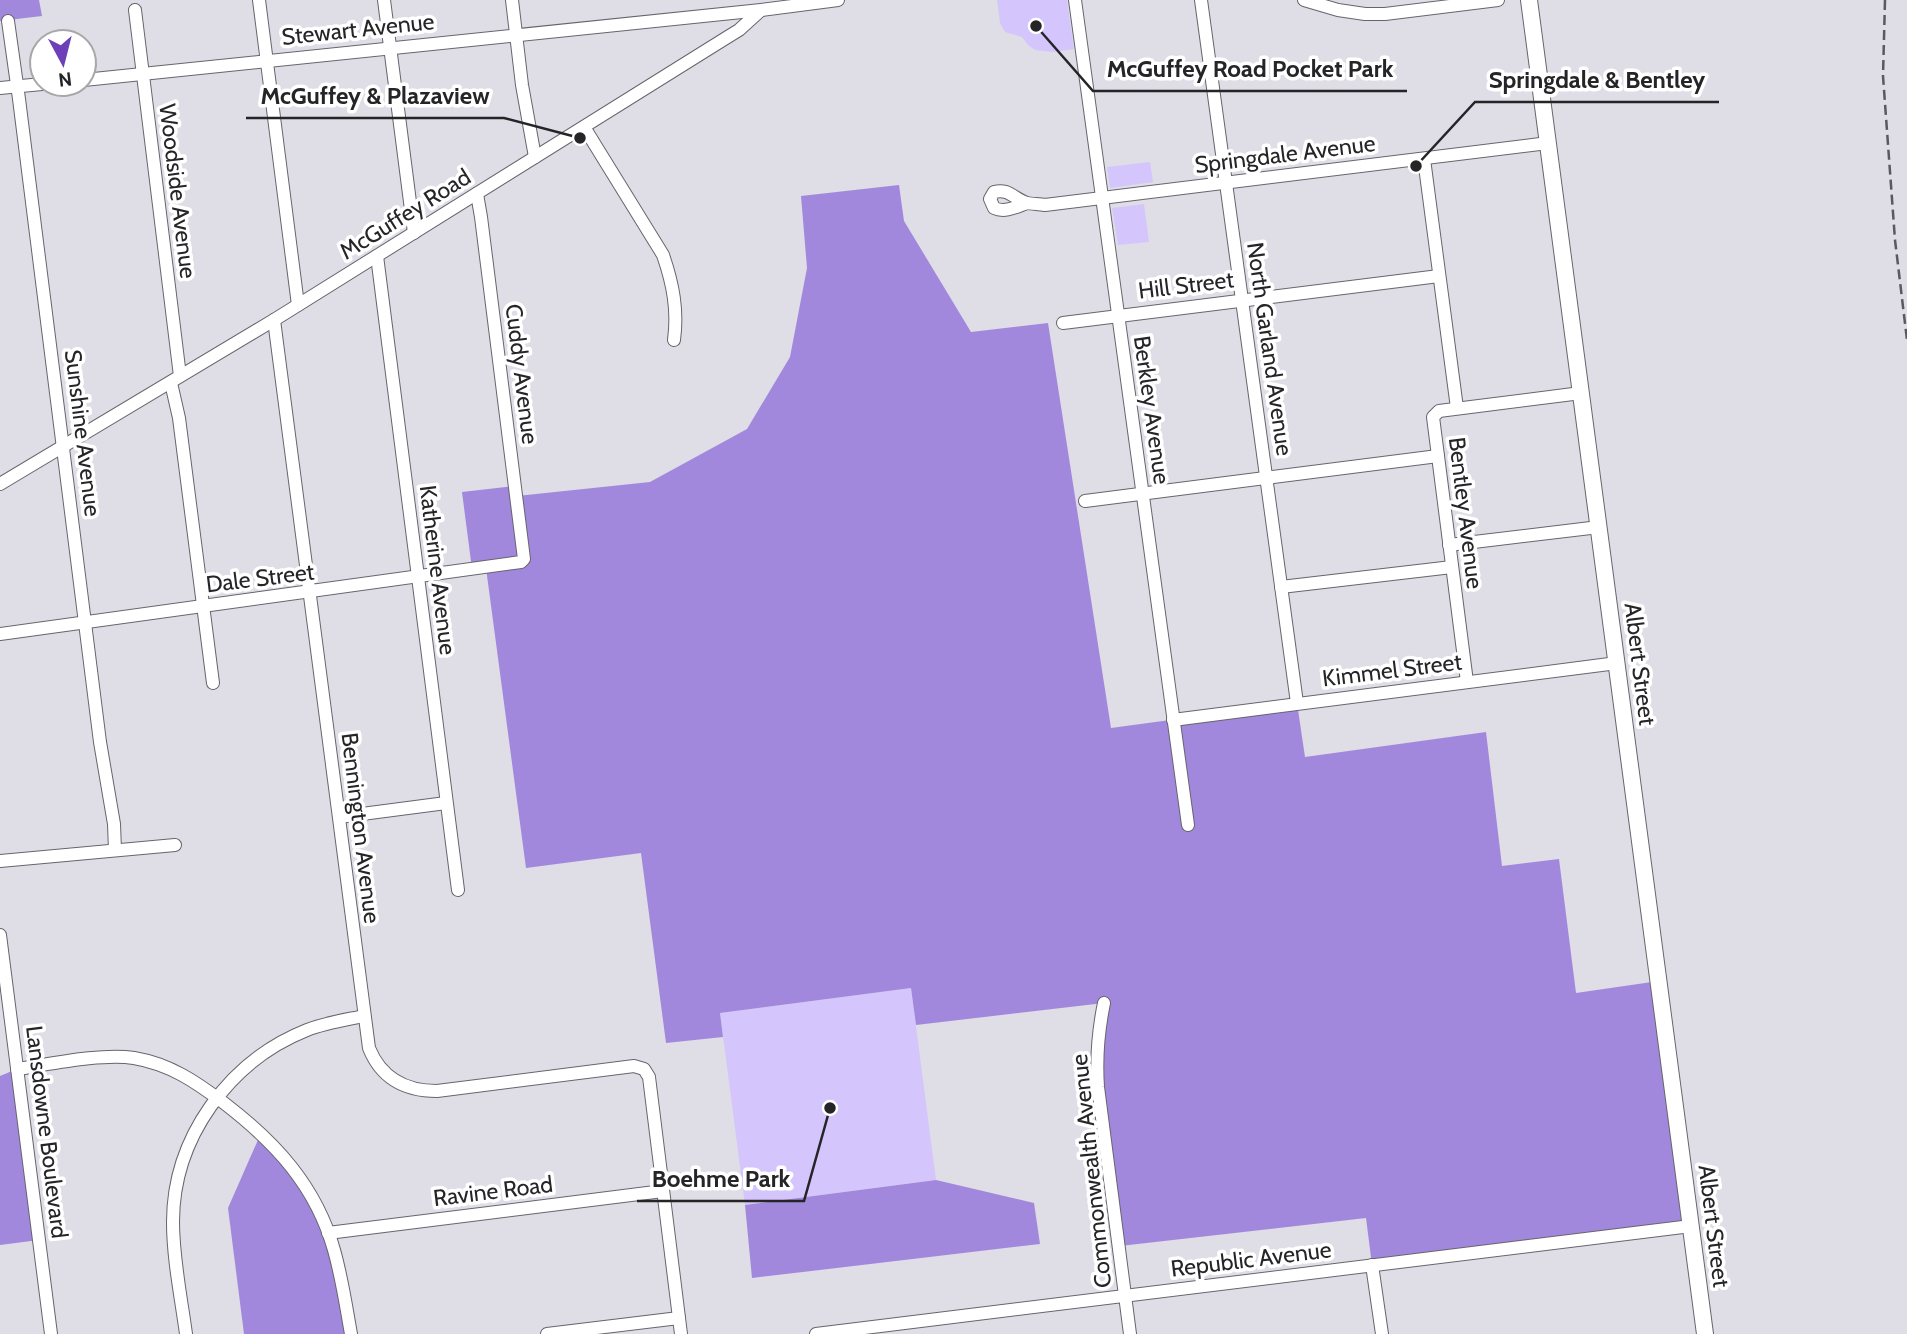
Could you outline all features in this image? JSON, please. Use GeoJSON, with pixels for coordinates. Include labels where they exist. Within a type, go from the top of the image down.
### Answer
{"type":"FeatureCollection","features":[{"type":"Feature","properties":{"kind":"main road","name":"Albert Street"},"geometry":{"type":"LineString","coordinates":[[1530,0],[1705,1334]]}},
{"type":"Feature","properties":{"kind":"street"},"geometry":{"type":"LineString","coordinates":[[259,0],[298,305]]}},
{"type":"Feature","properties":{"kind":"street"},"geometry":{"type":"LineString","coordinates":[[384,0],[414,233]]}},
{"type":"Feature","properties":{"kind":"street"},"geometry":{"type":"LineString","coordinates":[[512,0],[522,85],[535,157]]}},
{"type":"Feature","properties":{"kind":"street"},"geometry":{"type":"LineString","coordinates":[[761,10],[838,0]]}},
{"type":"Feature","properties":{"kind":"street","name":"Berkley Avenue"},"geometry":{"type":"LineString","coordinates":[[1075,0],[1188,825]]}},
{"type":"Feature","properties":{"kind":"street","name":"North Garland Avenue"},"geometry":{"type":"LineString","coordinates":[[1201,0],[1297,703]]}},
{"type":"Feature","properties":{"kind":"street"},"geometry":{"type":"LineString","coordinates":[[1304,0],[1345,11],[1385,14],[1498,0]]}},
{"type":"Feature","properties":{"kind":"street","name":"Woodside Avenue"},"geometry":{"type":"LineString","coordinates":[[135,10],[179,418],[213,683]]}},
{"type":"Feature","properties":{"kind":"street","name":"Stewart Avenue"},"geometry":{"type":"LineString","coordinates":[[98,78],[761,10]]}},
{"type":"Feature","properties":{"kind":"street","name":"McGuffey Road"},"geometry":{"type":"LineString","coordinates":[[0,484],[176,380],[477,194],[726,38],[761,10]]}},
{"type":"Feature","properties":{"kind":"street","name":"Sunshine Avenue"},"geometry":{"type":"LineString","coordinates":[[8,21],[100,742],[114,824],[115,850]]}},
{"type":"Feature","properties":{"kind":"street"},"geometry":{"type":"LineString","coordinates":[[0,88],[28,86]]}},
{"type":"Feature","properties":{"kind":"street"},"geometry":{"type":"LineString","coordinates":[[584,127],[663,255],[674,294],[674,341]]}},
{"type":"Feature","properties":{"kind":"street","name":"Springdale Avenue"},"geometry":{"type":"LineString","coordinates":[[1027,203],[1045,205],[1548,143]]}},
{"type":"Feature","properties":{"kind":"street","name":"Bentley Avenue"},"geometry":{"type":"LineString","coordinates":[[1424,159],[1457,408],[1438,411],[1433,417],[1467,681]]}},
{"type":"Feature","properties":{"kind":"street","name":"Cuddy Avenue"},"geometry":{"type":"LineString","coordinates":[[477,194],[524,559]]}},
{"type":"Feature","properties":{"kind":"street","name":"Katherine Avenue"},"geometry":{"type":"LineString","coordinates":[[377,256],[458,890]]}},
{"type":"Feature","properties":{"kind":"street","name":"Hill Street"},"geometry":{"type":"LineString","coordinates":[[1063,323],[1439,276]]}},
{"type":"Feature","properties":{"kind":"street","name":"Bennington Avenue"},"geometry":{"type":"LineString","coordinates":[[274,320],[369,1048],[376,1063],[395,1082],[413,1089],[437,1091],[634,1066],[644,1069],[649,1077],[663,1191]]}},
{"type":"Feature","properties":{"kind":"street"},"geometry":{"type":"LineString","coordinates":[[1457,408],[1581,393]]}},
{"type":"Feature","properties":{"kind":"street"},"geometry":{"type":"LineString","coordinates":[[1085,502],[1438,456]]}},
{"type":"Feature","properties":{"kind":"street"},"geometry":{"type":"LineString","coordinates":[[1449,545],[1599,527]]}},
{"type":"Feature","properties":{"kind":"street","name":"Dale Street"},"geometry":{"type":"LineString","coordinates":[[0,634],[417,578],[521,562],[524,559]]}},
{"type":"Feature","properties":{"kind":"street"},"geometry":{"type":"LineString","coordinates":[[1281,587],[1452,567]]}},
{"type":"Feature","properties":{"kind":"street","name":"Kimmel Street"},"geometry":{"type":"LineString","coordinates":[[1173,720],[1617,663]]}},
{"type":"Feature","properties":{"kind":"street"},"geometry":{"type":"LineString","coordinates":[[338,817],[446,803]]}},
{"type":"Feature","properties":{"kind":"street"},"geometry":{"type":"LineString","coordinates":[[0,861],[175,845]]}},
{"type":"Feature","properties":{"kind":"street","name":"Lansdowne Boulevard"},"geometry":{"type":"LineString","coordinates":[[0,935],[51,1334]]}},
{"type":"Feature","properties":{"kind":"street","name":"Commonwealth Avenue"},"geometry":{"type":"LineString","coordinates":[[1104,1003],[1098,1040],[1098,1087],[1130,1334]]}},
{"type":"Feature","properties":{"kind":"street"},"geometry":{"type":"LineString","coordinates":[[186,1334],[173,1220],[175,1194],[194,1134],[217,1098],[246,1067],[279,1043],[322,1025],[364,1016]]}},
{"type":"Feature","properties":{"kind":"street"},"geometry":{"type":"LineString","coordinates":[[18,1069],[101,1059],[133,1058],[157,1063],[180,1072],[261,1133],[289,1162],[312,1196],[328,1233],[339,1269],[351,1334]]}},
{"type":"Feature","properties":{"kind":"street"},"geometry":{"type":"LineString","coordinates":[[663,1191],[681,1334]]}},
{"type":"Feature","properties":{"kind":"street","name":"Ravine Road"},"geometry":{"type":"LineString","coordinates":[[328,1233],[663,1191]]}},
{"type":"Feature","properties":{"kind":"street","name":"Republic Avenue"},"geometry":{"type":"LineString","coordinates":[[816,1334],[1691,1226]]}},
{"type":"Feature","properties":{"kind":"street"},"geometry":{"type":"LineString","coordinates":[[1372,1265],[1382,1334]]}},
{"type":"Feature","properties":{"kind":"street"},"geometry":{"type":"LineString","coordinates":[[547,1334],[679,1318]]}},
{"type":"Feature","properties":{"kind":"shaded area"},"geometry":{"type":"Polygon","coordinates":[[[0,0],[39,0],[42,16],[0,21],[0,0]]]}},
{"type":"Feature","properties":{"kind":"shaded area"},"geometry":{"type":"Polygon","coordinates":[[[997,0],[1067,0],[1074,49],[1053,52],[1035,50],[1022,37],[1005,32],[1000,23],[997,0]]]}},
{"type":"Feature","properties":{"kind":"shaded area"},"geometry":{"type":"Polygon","coordinates":[[[1150,162],[1153,182],[1110,188],[1107,167],[1150,162]]]}},
{"type":"Feature","properties":{"kind":"shaded area"},"geometry":{"type":"Polygon","coordinates":[[[899,185],[904,221],[971,332],[1048,323],[1111,728],[1297,703],[1305,757],[1486,732],[1502,866],[1559,859],[1576,993],[1659,981],[1691,1226],[1372,1265],[1366,1218],[1120,1246],[1098,1087],[1104,1003],[916,1025],[911,988],[720,1013],[723,1037],[666,1043],[641,853],[526,868],[486,568],[472,569],[462,492],[515,486],[517,496],[650,482],[747,429],[790,357],[807,268],[801,196],[899,185]]]}},
{"type":"Feature","properties":{"kind":"shaded area"},"geometry":{"type":"Polygon","coordinates":[[[1144,204],[1149,242],[1118,245],[1112,208],[1144,204]]]}},
{"type":"Feature","properties":{"kind":"shaded area"},"geometry":{"type":"Polygon","coordinates":[[[911,988],[936,1180],[745,1205],[720,1013],[911,988]]]}},
{"type":"Feature","properties":{"kind":"shaded area"},"geometry":{"type":"Polygon","coordinates":[[[17,1069],[39,1240],[0,1245],[0,1076],[17,1069]]]}},
{"type":"Feature","properties":{"kind":"shaded area"},"geometry":{"type":"Polygon","coordinates":[[[261,1133],[321,1215],[351,1334],[244,1334],[228,1208],[261,1133]]]}},
{"type":"Feature","properties":{"kind":"shaded area"},"geometry":{"type":"Polygon","coordinates":[[[936,1180],[1034,1203],[1040,1244],[752,1278],[745,1205],[936,1180]]]}},
{"type":"Feature","properties":{"kind":"railway"},"geometry":{"type":"LineString","coordinates":[[1885,0],[1883,76],[1895,240],[1907,340]]}},
{"type":"Feature","properties":{"kind":"place","name":"McGuffey Road Pocket Park"},"geometry":{"type":"Point","coordinates":[1036,26]}},
{"type":"Feature","properties":{"kind":"place","name":"McGuffey & Plazaview"},"geometry":{"type":"Point","coordinates":[580,138]}},
{"type":"Feature","properties":{"kind":"place","name":"Springdale & Bentley"},"geometry":{"type":"Point","coordinates":[1416,166]}},
{"type":"Feature","properties":{"kind":"place","name":"Boehme Park"},"geometry":{"type":"Point","coordinates":[830,1108]}}]}
